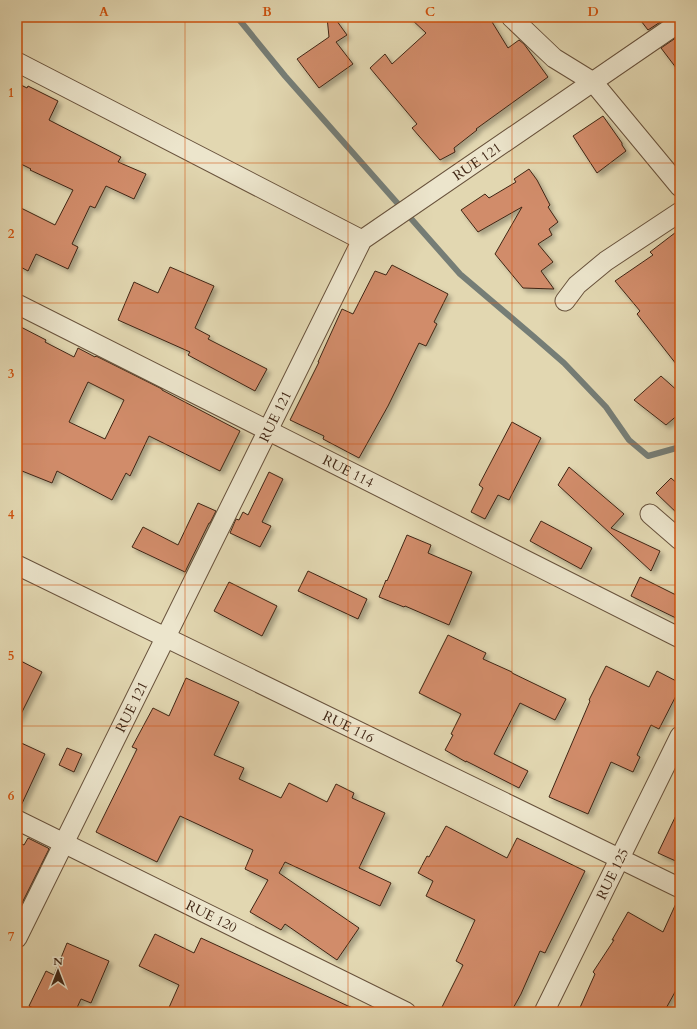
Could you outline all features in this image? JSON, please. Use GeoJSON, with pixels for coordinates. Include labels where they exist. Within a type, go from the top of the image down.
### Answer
{"type":"FeatureCollection","features":[{"type":"Feature","properties":{"kind":"street"},"geometry":{"type":"LineString","coordinates":[[510,17],[554,58],[594,82],[680,188]]}},
{"type":"Feature","properties":{"kind":"street","name":"RUE 121"},"geometry":{"type":"LineString","coordinates":[[17,938],[362,240],[680,22]]}},
{"type":"Feature","properties":{"kind":"street"},"geometry":{"type":"LineString","coordinates":[[17,62],[362,240]]}},
{"type":"Feature","properties":{"kind":"street"},"geometry":{"type":"LineString","coordinates":[[565,301],[576,285],[606,261],[680,212]]}},
{"type":"Feature","properties":{"kind":"street","name":"RUE 114"},"geometry":{"type":"LineString","coordinates":[[17,304],[680,638]]}},
{"type":"Feature","properties":{"kind":"street"},"geometry":{"type":"LineString","coordinates":[[650,514],[680,540]]}},
{"type":"Feature","properties":{"kind":"street","name":"RUE 116"},"geometry":{"type":"LineString","coordinates":[[17,565],[680,888]]}},
{"type":"Feature","properties":{"kind":"street","name":"RUE 125"},"geometry":{"type":"LineString","coordinates":[[544,1012],[680,736]]}},
{"type":"Feature","properties":{"kind":"street","name":"RUE 120"},"geometry":{"type":"LineString","coordinates":[[17,820],[406,1012]]}},
{"type":"Feature","properties":{"kind":"building"},"geometry":{"type":"Polygon","coordinates":[[[327,17],[334,17],[347,35],[336,42],[353,64],[319,88],[297,59],[329,37],[327,17]]]}},
{"type":"Feature","properties":{"kind":"building"},"geometry":{"type":"Polygon","coordinates":[[[409,17],[489,17],[508,48],[519,40],[524,44],[548,77],[476,129],[477,130],[454,148],[455,152],[440,160],[412,128],[417,124],[370,68],[385,54],[392,64],[426,33],[409,17]]]}},
{"type":"Feature","properties":{"kind":"building"},"geometry":{"type":"Polygon","coordinates":[[[638,17],[668,17],[648,30],[638,17]]]}},
{"type":"Feature","properties":{"kind":"building"},"geometry":{"type":"Polygon","coordinates":[[[680,35],[680,73],[661,48],[680,35]]]}},
{"type":"Feature","properties":{"kind":"building"},"geometry":{"type":"Polygon","coordinates":[[[17,83],[27,88],[28,86],[58,101],[49,120],[121,157],[118,162],[146,174],[134,199],[106,186],[95,208],[90,206],[72,244],[78,247],[68,269],[36,254],[28,271],[17,265],[17,206],[55,225],[73,190],[30,170],[31,169],[17,162],[17,83]]]}},
{"type":"Feature","properties":{"kind":"building"},"geometry":{"type":"Polygon","coordinates":[[[603,116],[626,151],[597,173],[573,136],[603,116]]]}},
{"type":"Feature","properties":{"kind":"building"},"geometry":{"type":"Polygon","coordinates":[[[529,169],[537,180],[550,205],[548,207],[558,222],[549,229],[552,235],[538,244],[553,262],[541,271],[554,289],[523,288],[495,254],[522,207],[478,232],[461,210],[485,194],[489,198],[516,182],[514,179],[529,169]]]}},
{"type":"Feature","properties":{"kind":"building"},"geometry":{"type":"Polygon","coordinates":[[[680,229],[680,369],[637,314],[640,311],[615,281],[653,255],[650,252],[680,229]]]}},
{"type":"Feature","properties":{"kind":"building"},"geometry":{"type":"Polygon","coordinates":[[[392,265],[448,294],[434,322],[437,324],[426,346],[419,343],[388,406],[359,458],[323,439],[324,436],[290,420],[319,362],[342,309],[353,314],[375,271],[386,275],[392,265]]]}},
{"type":"Feature","properties":{"kind":"building"},"geometry":{"type":"Polygon","coordinates":[[[170,267],[214,286],[195,328],[210,336],[208,339],[267,369],[255,391],[188,355],[190,352],[118,320],[134,282],[158,293],[170,267]]]}},
{"type":"Feature","properties":{"kind":"building"},"geometry":{"type":"Polygon","coordinates":[[[17,325],[74,357],[78,348],[95,357],[96,356],[162,389],[240,431],[220,471],[149,436],[130,476],[126,473],[112,500],[57,471],[52,483],[17,469],[17,325]],[[88,382],[69,422],[105,439],[124,400],[88,382]]]}},
{"type":"Feature","properties":{"kind":"building"},"geometry":{"type":"Polygon","coordinates":[[[661,376],[680,393],[680,413],[666,425],[634,400],[661,376]]]}},
{"type":"Feature","properties":{"kind":"building"},"geometry":{"type":"Polygon","coordinates":[[[512,422],[541,438],[509,500],[498,495],[485,519],[471,512],[483,488],[479,485],[512,422]]]}},
{"type":"Feature","properties":{"kind":"building"},"geometry":{"type":"Polygon","coordinates":[[[569,467],[624,514],[611,528],[660,551],[651,571],[558,485],[569,467]]]}},
{"type":"Feature","properties":{"kind":"building"},"geometry":{"type":"Polygon","coordinates":[[[269,472],[283,479],[262,522],[271,526],[260,547],[230,533],[236,519],[239,520],[243,512],[248,515],[269,472]]]}},
{"type":"Feature","properties":{"kind":"building"},"geometry":{"type":"Polygon","coordinates":[[[671,478],[680,486],[680,516],[656,493],[671,478]]]}},
{"type":"Feature","properties":{"kind":"building"},"geometry":{"type":"Polygon","coordinates":[[[198,503],[216,511],[185,572],[132,547],[143,527],[178,545],[198,503]]]}},
{"type":"Feature","properties":{"kind":"building"},"geometry":{"type":"Polygon","coordinates":[[[541,521],[592,548],[581,569],[530,541],[541,521]]]}},
{"type":"Feature","properties":{"kind":"building"},"geometry":{"type":"Polygon","coordinates":[[[407,535],[431,545],[428,553],[472,572],[449,625],[405,606],[404,607],[379,597],[407,535]]]}},
{"type":"Feature","properties":{"kind":"building"},"geometry":{"type":"Polygon","coordinates":[[[308,571],[367,599],[358,619],[298,591],[308,571]]]}},
{"type":"Feature","properties":{"kind":"building"},"geometry":{"type":"Polygon","coordinates":[[[640,577],[680,597],[680,620],[631,596],[640,577]]]}},
{"type":"Feature","properties":{"kind":"building"},"geometry":{"type":"Polygon","coordinates":[[[229,582],[277,606],[262,636],[214,611],[229,582]]]}},
{"type":"Feature","properties":{"kind":"building"},"geometry":{"type":"Polygon","coordinates":[[[448,635],[486,653],[483,659],[566,699],[555,720],[520,703],[494,754],[528,771],[519,788],[445,750],[453,735],[451,734],[461,714],[419,693],[448,635]]]}},
{"type":"Feature","properties":{"kind":"building"},"geometry":{"type":"Polygon","coordinates":[[[17,659],[42,672],[17,722],[17,659]]]}},
{"type":"Feature","properties":{"kind":"building"},"geometry":{"type":"Polygon","coordinates":[[[606,666],[649,687],[657,671],[680,683],[680,688],[659,729],[651,725],[637,755],[640,757],[633,772],[611,762],[588,814],[549,797],[590,701],[589,700],[606,666]]]}},
{"type":"Feature","properties":{"kind":"building"},"geometry":{"type":"Polygon","coordinates":[[[186,678],[239,702],[214,755],[244,768],[239,779],[281,798],[289,783],[327,802],[336,784],[354,793],[352,798],[385,813],[359,868],[391,883],[380,906],[285,862],[279,873],[359,928],[337,960],[285,924],[281,930],[250,912],[268,880],[245,869],[253,850],[180,816],[157,862],[96,832],[137,749],[132,747],[153,708],[169,716],[186,678]]]}},
{"type":"Feature","properties":{"kind":"building"},"geometry":{"type":"Polygon","coordinates":[[[17,741],[45,754],[19,810],[17,809],[17,741]]]}},
{"type":"Feature","properties":{"kind":"building"},"geometry":{"type":"Polygon","coordinates":[[[67,748],[82,754],[74,772],[59,765],[67,748]]]}},
{"type":"Feature","properties":{"kind":"building"},"geometry":{"type":"Polygon","coordinates":[[[680,807],[680,863],[658,853],[680,807]]]}},
{"type":"Feature","properties":{"kind":"building"},"geometry":{"type":"Polygon","coordinates":[[[446,826],[507,858],[517,838],[585,871],[545,953],[540,951],[521,994],[511,1012],[452,1012],[442,1007],[463,965],[456,961],[475,920],[426,896],[433,881],[418,873],[427,856],[429,857],[446,826]]]}},
{"type":"Feature","properties":{"kind":"building"},"geometry":{"type":"Polygon","coordinates":[[[28,838],[49,849],[17,913],[17,842],[24,845],[28,838]]]}},
{"type":"Feature","properties":{"kind":"building"},"geometry":{"type":"Polygon","coordinates":[[[678,899],[680,899],[680,983],[664,1012],[578,1012],[595,974],[593,972],[614,940],[612,940],[628,912],[663,932],[678,899]]]}},
{"type":"Feature","properties":{"kind":"building"},"geometry":{"type":"Polygon","coordinates":[[[155,934],[194,953],[201,938],[361,1012],[167,1012],[179,985],[139,966],[155,934]]]}},
{"type":"Feature","properties":{"kind":"building"},"geometry":{"type":"Polygon","coordinates":[[[67,943],[109,961],[91,1003],[81,999],[75,1012],[42,1012],[29,1006],[46,971],[54,975],[67,943]]]}},
{"type":"Feature","properties":{"kind":"waterway"},"geometry":{"type":"LineString","coordinates":[[237,17],[285,76],[460,274],[564,363],[606,407],[629,440],[648,456],[680,447]]}}]}
